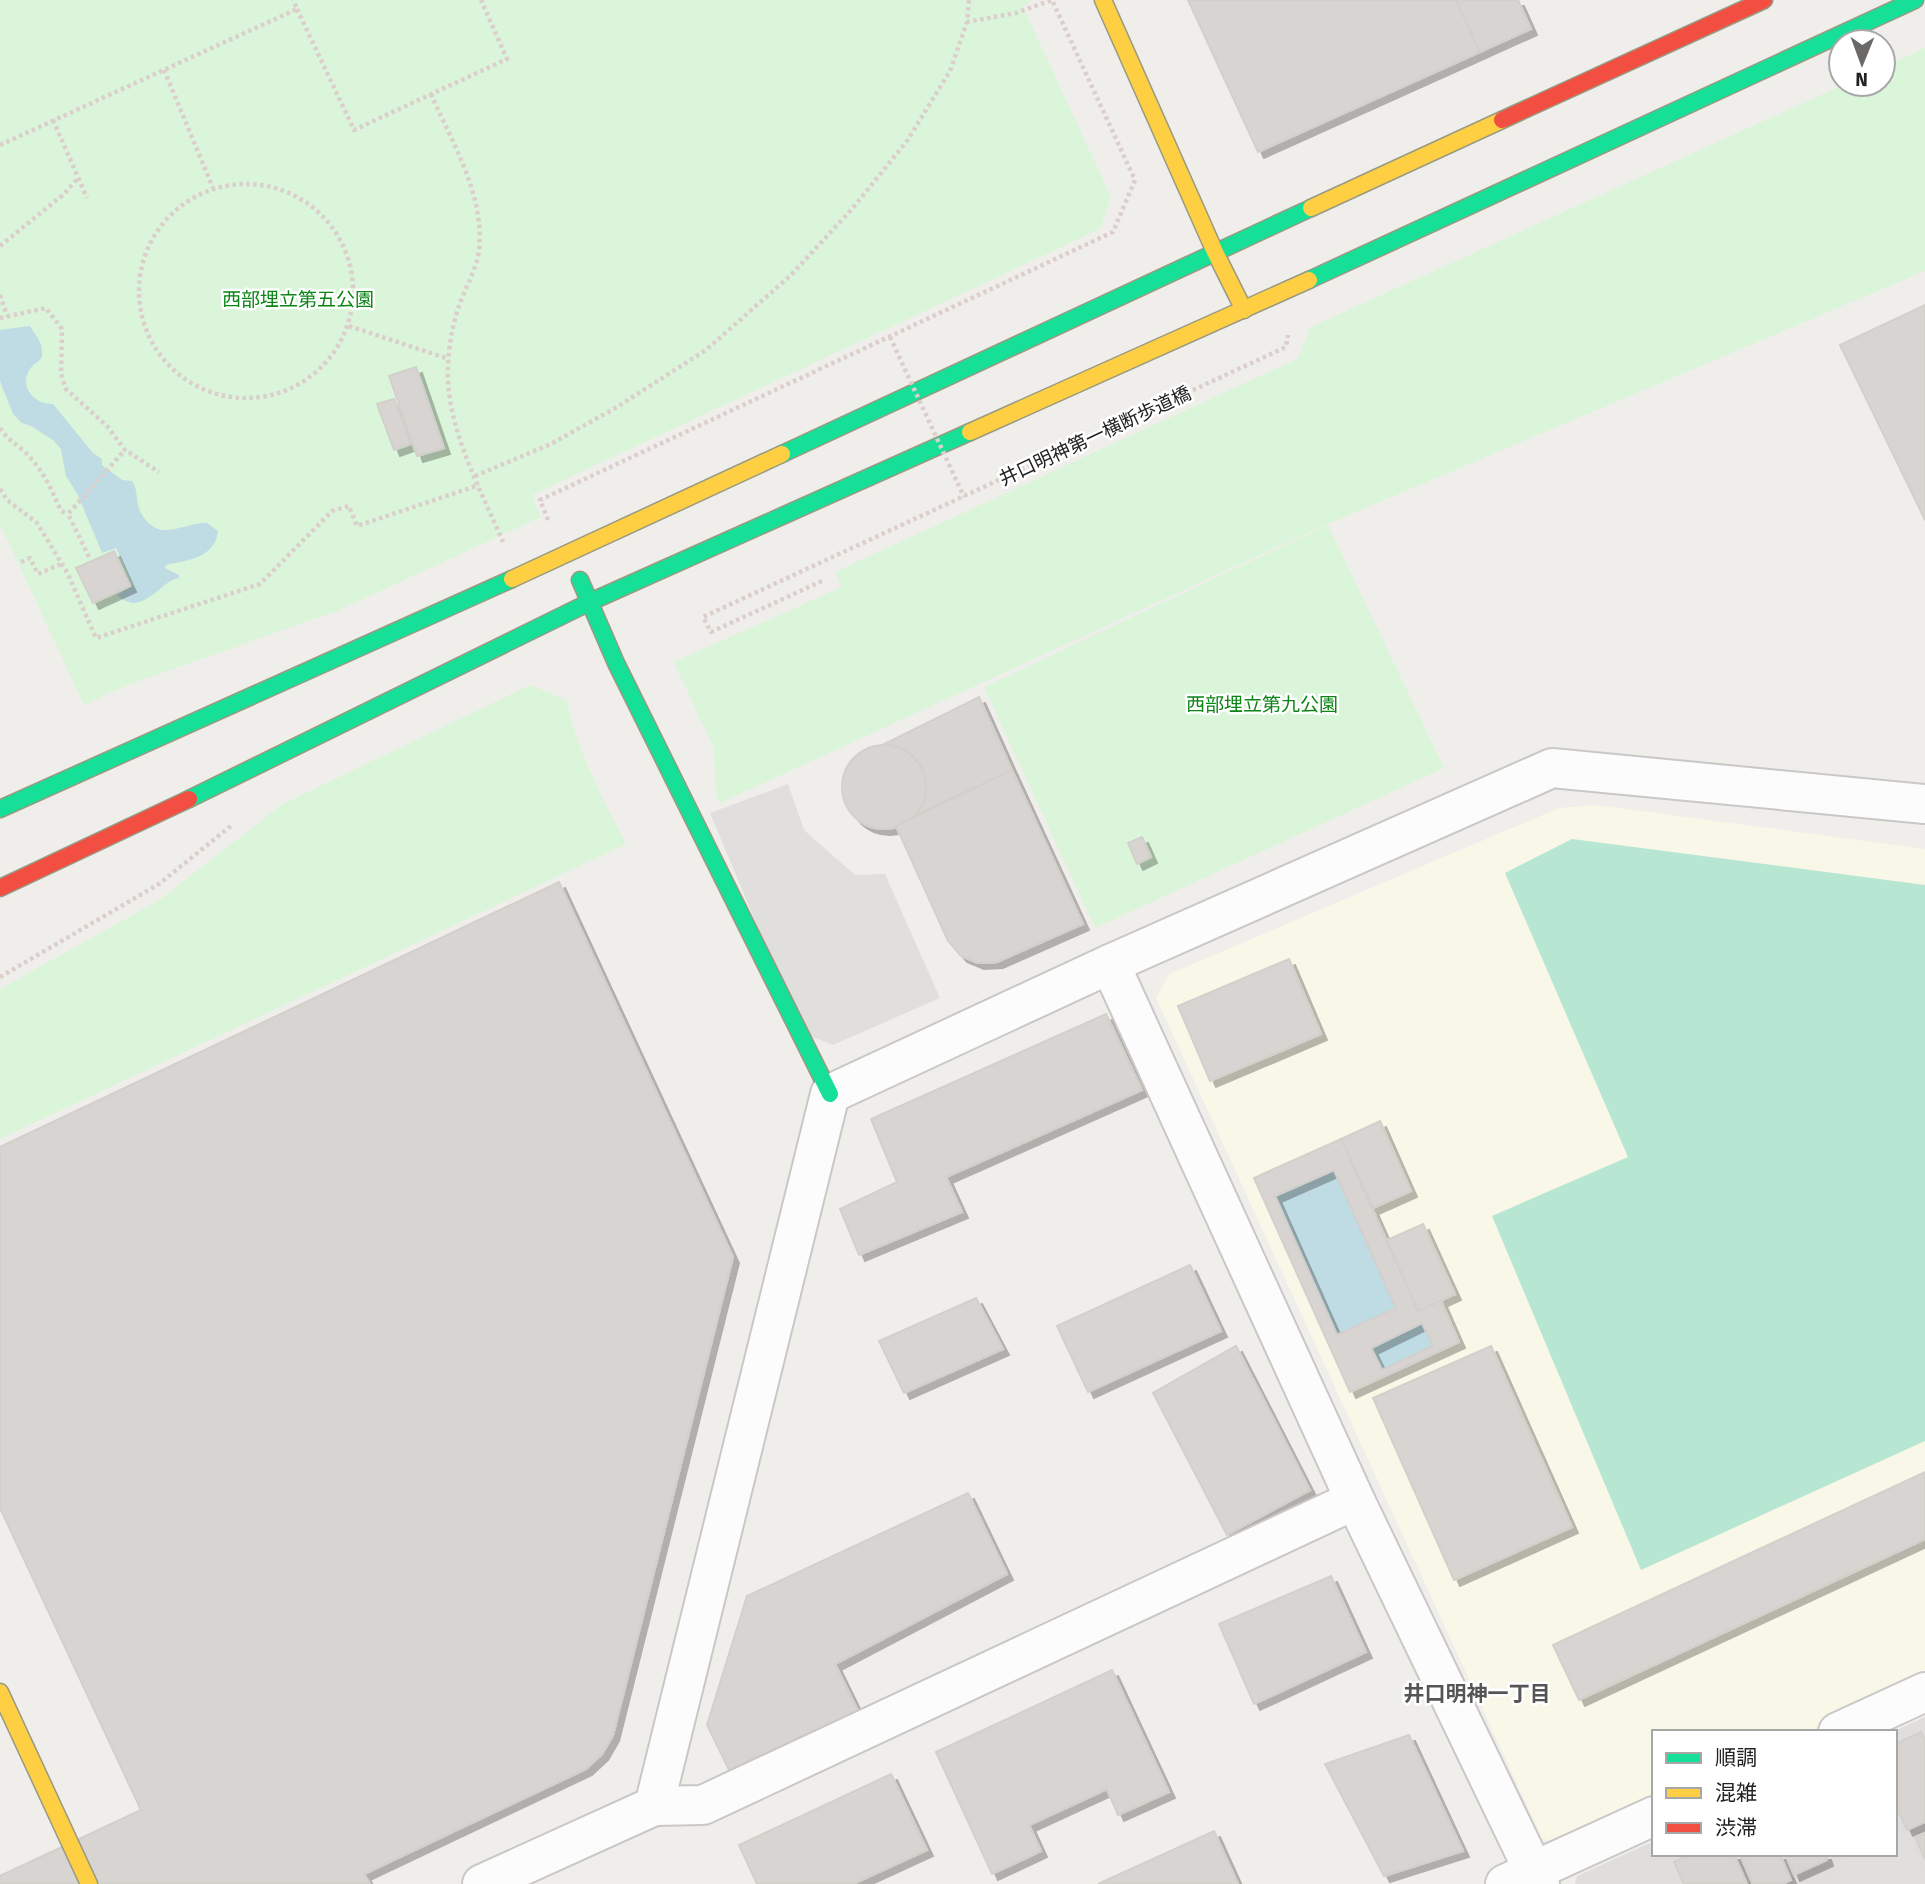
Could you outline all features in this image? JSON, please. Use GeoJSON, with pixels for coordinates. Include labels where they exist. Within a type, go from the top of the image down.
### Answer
{"type":"FeatureCollection","features":[{"type":"Feature","properties":{"kind":"street"},"geometry":{"type":"LineString","coordinates":[[1103,0],[1215,252],[1244,310]]}},
{"type":"Feature","properties":{"kind":"street"},"geometry":{"type":"LineString","coordinates":[[0,809],[568,554],[1764,0]]}},
{"type":"Feature","properties":{"kind":"street"},"geometry":{"type":"LineString","coordinates":[[0,888],[168,809],[590,602],[1244,310],[1915,0]]}},
{"type":"Feature","properties":{"kind":"street"},"geometry":{"type":"LineString","coordinates":[[568,554],[616,663],[830,1094],[654,1806]]}},
{"type":"Feature","properties":{"kind":"street"},"geometry":{"type":"LineString","coordinates":[[109,742],[171,731]]}},
{"type":"Feature","properties":{"kind":"street"},"geometry":{"type":"LineString","coordinates":[[830,1094],[1110,964],[1552,768],[1925,804]]}},
{"type":"Feature","properties":{"kind":"street"},"geometry":{"type":"LineString","coordinates":[[45,884],[168,809]]}},
{"type":"Feature","properties":{"kind":"street"},"geometry":{"type":"LineString","coordinates":[[1110,964],[1526,1880],[1652,1817]]}},
{"type":"Feature","properties":{"kind":"street"},"geometry":{"type":"LineString","coordinates":[[482,1884],[654,1806],[703,1805],[1355,1500]]}},
{"type":"Feature","properties":{"kind":"street"},"geometry":{"type":"LineString","coordinates":[[0,1692],[89,1884]]}},
{"type":"Feature","properties":{"kind":"street"},"geometry":{"type":"LineString","coordinates":[[1842,1730],[1925,1692]]}},
{"type":"Feature","properties":{"kind":"path"},"geometry":{"type":"LineString","coordinates":[[293,0],[354,130],[508,60],[481,0]]}},
{"type":"Feature","properties":{"kind":"path"},"geometry":{"type":"LineString","coordinates":[[475,476],[551,444],[617,407],[706,350],[791,275],[852,209],[906,141],[950,71],[967,22],[970,0]]}},
{"type":"Feature","properties":{"kind":"path"},"geometry":{"type":"LineString","coordinates":[[551,526],[540,500],[1112,232],[1135,180],[1052,0],[1016,13],[967,22]]}},
{"type":"Feature","properties":{"kind":"path"},"geometry":{"type":"LineString","coordinates":[[0,145],[297,9]]}},
{"type":"Feature","properties":{"kind":"path"},"geometry":{"type":"LineString","coordinates":[[164,70],[213,188]]}},
{"type":"Feature","properties":{"kind":"path"},"geometry":{"type":"LineString","coordinates":[[430,94],[468,176],[478,223],[479,251],[452,331],[449,359],[451,402],[475,476],[505,546]]}},
{"type":"Feature","properties":{"kind":"path"},"geometry":{"type":"LineString","coordinates":[[53,120],[87,198]]}},
{"type":"Feature","properties":{"kind":"path"},"geometry":{"type":"LineString","coordinates":[[0,246],[44,212],[78,178]]}},
{"type":"Feature","properties":{"kind":"path"},"geometry":{"type":"LineString","coordinates":[[247,183],[281,188],[311,204],[335,228],[350,259],[355,293],[349,326],[333,356],[308,379],[278,394],[245,399],[211,393],[182,377],[158,354],[143,323],[138,290],[144,257],[159,227],[183,203],[213,188],[247,183]]}},
{"type":"Feature","properties":{"kind":"path"},"geometry":{"type":"LineString","coordinates":[[0,295],[7,316]]}},
{"type":"Feature","properties":{"kind":"path"},"geometry":{"type":"LineString","coordinates":[[0,318],[46,308],[62,329],[61,374],[66,389],[107,426],[125,450],[159,472]]}},
{"type":"Feature","properties":{"kind":"path"},"geometry":{"type":"LineString","coordinates":[[349,326],[449,359]]}},
{"type":"Feature","properties":{"kind":"path","name":"井口明神第一横断歩道橋"},"geometry":{"type":"LineString","coordinates":[[822,581],[711,632],[703,617],[1286,347],[1289,331]]}},
{"type":"Feature","properties":{"kind":"path"},"geometry":{"type":"LineString","coordinates":[[890,337],[964,497]]}},
{"type":"Feature","properties":{"kind":"path"},"geometry":{"type":"LineString","coordinates":[[1,432],[43,473],[61,511],[68,514],[89,557]]}},
{"type":"Feature","properties":{"kind":"path"},"geometry":{"type":"LineString","coordinates":[[68,514],[125,450]]}},
{"type":"Feature","properties":{"kind":"path"},"geometry":{"type":"LineString","coordinates":[[0,489],[7,500],[37,523],[68,574],[96,638],[260,584],[332,512],[349,506],[357,526],[479,485]]}},
{"type":"Feature","properties":{"kind":"path"},"geometry":{"type":"LineString","coordinates":[[21,562],[30,558],[38,574],[61,564]]}},
{"type":"Feature","properties":{"kind":"path"},"geometry":{"type":"LineString","coordinates":[[0,977],[159,884],[234,824]]}},
{"type":"Feature","properties":{"kind":"shaded area"},"geometry":{"type":"Polygon","coordinates":[[[788,784],[804,830],[855,875],[885,874],[940,998],[833,1045],[802,1033],[710,813],[788,784]]]}},
{"type":"Feature","properties":{"kind":"shaded area"},"geometry":{"type":"Polygon","coordinates":[[[1596,805],[1925,849],[1925,1677],[1814,1730],[1652,1730],[1652,1807],[1565,1848],[1542,1838],[1156,998],[1169,974],[1559,808],[1596,805]]]}},
{"type":"Feature","properties":{"kind":"shaded area"},"geometry":{"type":"Polygon","coordinates":[[[1925,1717],[1925,1884],[1575,1884],[1577,1876],[1652,1842],[1652,1856],[1897,1856],[1896,1730],[1925,1717]]]}},
{"type":"Feature","properties":{"kind":"shaded area"},"geometry":{"type":"Polygon","coordinates":[[[1905,1831],[1925,1875],[1925,1884],[1841,1884],[1832,1865],[1851,1856],[1897,1856],[1897,1834],[1905,1831]]]}},
{"type":"Feature","properties":{"kind":"green space","name":"西部埋立第五公園"},"geometry":{"type":"Polygon","coordinates":[[[0,0],[1032,0],[1023,7],[1111,197],[1100,229],[532,495],[541,517],[337,611],[125,686],[84,705],[0,524],[0,0]]]}},
{"type":"Feature","properties":{"kind":"green space"},"geometry":{"type":"Polygon","coordinates":[[[1925,48],[1925,271],[1330,523],[720,803],[716,794],[714,749],[674,662],[842,587],[835,572],[1297,359],[1311,327],[1827,92],[1827,98],[1897,98],[1897,61],[1925,48]]]}},
{"type":"Feature","properties":{"kind":"green space","name":"西部埋立第九公園"},"geometry":{"type":"Polygon","coordinates":[[[1328,525],[1444,768],[1095,928],[984,687],[1328,525]]]}},
{"type":"Feature","properties":{"kind":"green space"},"geometry":{"type":"Polygon","coordinates":[[[530,685],[567,700],[584,756],[626,844],[0,1139],[0,989],[161,899],[281,805],[530,685]]]}},
{"type":"Feature","properties":{"kind":"green space"},"geometry":{"type":"Polygon","coordinates":[[[1572,839],[1925,885],[1925,1441],[1641,1570],[1492,1216],[1628,1157],[1505,873],[1572,839]]]}},
{"type":"Feature","properties":{"kind":"water"},"geometry":{"type":"Polygon","coordinates":[[[30,326],[42,347],[42,357],[31,367],[27,376],[30,394],[46,404],[53,404],[93,453],[102,459],[102,465],[122,480],[132,481],[139,509],[148,523],[156,528],[172,530],[207,523],[218,531],[212,547],[206,552],[166,565],[165,568],[179,575],[179,578],[143,601],[126,601],[117,595],[133,585],[116,548],[102,553],[78,495],[66,476],[61,449],[53,440],[22,423],[13,414],[0,381],[0,330],[30,326]]]}},
{"type":"Feature","properties":{"kind":"water"},"geometry":{"type":"Polygon","coordinates":[[[1334,1170],[1396,1308],[1337,1335],[1275,1196],[1334,1170]]]}},
{"type":"Feature","properties":{"kind":"water"},"geometry":{"type":"Polygon","coordinates":[[[1422,1323],[1433,1346],[1382,1370],[1371,1348],[1422,1323]]]}},
{"type":"Feature","properties":{"kind":"building"},"geometry":{"type":"Polygon","coordinates":[[[1188,0],[1456,0],[1480,52],[1258,152],[1188,0]]]}},
{"type":"Feature","properties":{"kind":"building"},"geometry":{"type":"Polygon","coordinates":[[[1456,0],[1518,0],[1531,29],[1480,52],[1456,0]]]}},
{"type":"Feature","properties":{"kind":"building"},"geometry":{"type":"Polygon","coordinates":[[[1925,305],[1925,520],[1840,345],[1925,305]]]}},
{"type":"Feature","properties":{"kind":"building"},"geometry":{"type":"Polygon","coordinates":[[[416,367],[444,448],[417,456],[389,376],[416,367]]]}},
{"type":"Feature","properties":{"kind":"building"},"geometry":{"type":"Polygon","coordinates":[[[394,399],[411,444],[394,450],[377,404],[394,399]]]}},
{"type":"Feature","properties":{"kind":"building"},"geometry":{"type":"Polygon","coordinates":[[[114,551],[130,586],[93,603],[76,568],[114,551]]]}},
{"type":"Feature","properties":{"kind":"building"},"geometry":{"type":"Polygon","coordinates":[[[979,697],[1012,770],[914,816],[924,802],[926,787],[923,771],[914,757],[899,747],[884,744],[979,697]]]}},
{"type":"Feature","properties":{"kind":"building"},"geometry":{"type":"Polygon","coordinates":[[[884,745],[900,748],[914,757],[923,771],[926,787],[923,803],[914,817],[900,826],[884,829],[868,826],[854,817],[845,803],[842,787],[845,771],[854,757],[868,748],[884,745]]]}},
{"type":"Feature","properties":{"kind":"building"},"geometry":{"type":"Polygon","coordinates":[[[1012,770],[1083,924],[997,962],[978,963],[961,956],[948,941],[896,826],[1012,770]]]}},
{"type":"Feature","properties":{"kind":"building"},"geometry":{"type":"Polygon","coordinates":[[[1142,837],[1151,857],[1137,864],[1128,843],[1142,837]]]}},
{"type":"Feature","properties":{"kind":"building"},"geometry":{"type":"Polygon","coordinates":[[[559,882],[733,1257],[613,1735],[602,1754],[586,1769],[364,1874],[370,1884],[0,1884],[0,1876],[141,1810],[0,1508],[0,1147],[559,882]]]}},
{"type":"Feature","properties":{"kind":"building"},"geometry":{"type":"Polygon","coordinates":[[[1289,959],[1321,1034],[1210,1081],[1178,1006],[1289,959]]]}},
{"type":"Feature","properties":{"kind":"building"},"geometry":{"type":"Polygon","coordinates":[[[1106,1014],[1142,1090],[946,1177],[962,1212],[859,1255],[840,1209],[897,1182],[871,1119],[1106,1014]]]}},
{"type":"Feature","properties":{"kind":"building"},"geometry":{"type":"Polygon","coordinates":[[[1380,1121],[1411,1191],[1373,1208],[1341,1139],[1380,1121]]]}},
{"type":"Feature","properties":{"kind":"building"},"geometry":{"type":"Polygon","coordinates":[[[1341,1139],[1418,1311],[1441,1301],[1459,1342],[1350,1392],[1254,1178],[1341,1139]],[[1334,1170],[1275,1196],[1337,1335],[1396,1308],[1334,1170]],[[1422,1323],[1371,1348],[1382,1370],[1433,1346],[1422,1323]]]}},
{"type":"Feature","properties":{"kind":"building"},"geometry":{"type":"Polygon","coordinates":[[[1423,1224],[1455,1294],[1418,1311],[1387,1240],[1423,1224]]]}},
{"type":"Feature","properties":{"kind":"building"},"geometry":{"type":"Polygon","coordinates":[[[1190,1265],[1221,1331],[1088,1392],[1057,1326],[1190,1265]]]}},
{"type":"Feature","properties":{"kind":"building"},"geometry":{"type":"Polygon","coordinates":[[[976,1298],[1003,1349],[904,1393],[879,1341],[976,1298]]]}},
{"type":"Feature","properties":{"kind":"building"},"geometry":{"type":"Polygon","coordinates":[[[1236,1346],[1310,1490],[1227,1535],[1153,1393],[1236,1346]]]}},
{"type":"Feature","properties":{"kind":"building"},"geometry":{"type":"Polygon","coordinates":[[[1491,1346],[1572,1527],[1454,1580],[1373,1398],[1491,1346]]]}},
{"type":"Feature","properties":{"kind":"building"},"geometry":{"type":"Polygon","coordinates":[[[1925,1472],[1925,1539],[1579,1700],[1553,1645],[1925,1472]]]}},
{"type":"Feature","properties":{"kind":"building"},"geometry":{"type":"Polygon","coordinates":[[[968,1493],[1007,1574],[835,1664],[858,1711],[729,1770],[707,1725],[747,1596],[968,1493]]]}},
{"type":"Feature","properties":{"kind":"building"},"geometry":{"type":"Polygon","coordinates":[[[1331,1576],[1366,1652],[1254,1704],[1219,1624],[1331,1576]]]}},
{"type":"Feature","properties":{"kind":"building"},"geometry":{"type":"Polygon","coordinates":[[[1112,1670],[1169,1792],[1118,1815],[1107,1789],[1029,1825],[1041,1851],[992,1874],[936,1752],[1112,1670]]]}},
{"type":"Feature","properties":{"kind":"building"},"geometry":{"type":"Polygon","coordinates":[[[1921,1732],[1925,1740],[1925,1822],[1907,1830],[1897,1808],[1897,1743],[1921,1732]]]}},
{"type":"Feature","properties":{"kind":"building"},"geometry":{"type":"Polygon","coordinates":[[[1409,1735],[1463,1851],[1384,1876],[1325,1764],[1409,1735]]]}},
{"type":"Feature","properties":{"kind":"building"},"geometry":{"type":"Polygon","coordinates":[[[891,1774],[927,1850],[853,1884],[757,1884],[739,1845],[891,1774]]]}},
{"type":"Feature","properties":{"kind":"building"},"geometry":{"type":"Polygon","coordinates":[[[1214,1831],[1238,1884],[1098,1884],[1214,1831]]]}},
{"type":"Feature","properties":{"kind":"building"},"geometry":{"type":"Polygon","coordinates":[[[1925,1833],[1925,1859],[1915,1837],[1925,1833]]]}},
{"type":"Feature","properties":{"kind":"building"},"geometry":{"type":"Polygon","coordinates":[[[1687,1856],[1735,1856],[1747,1884],[1684,1884],[1674,1862],[1687,1856]]]}},
{"type":"Feature","properties":{"kind":"building"},"geometry":{"type":"Polygon","coordinates":[[[1741,1856],[1781,1856],[1791,1880],[1782,1884],[1753,1884],[1741,1856]]]}},
{"type":"Feature","properties":{"kind":"building"},"geometry":{"type":"Polygon","coordinates":[[[1786,1856],[1826,1856],[1827,1860],[1794,1875],[1786,1856]]]}},
{"type":"Feature","properties":{"kind":"traffic: fast"},"geometry":{"type":"LineString","coordinates":[[1309,280],[1915,0]]}},
{"type":"Feature","properties":{"kind":"traffic: fast"},"geometry":{"type":"LineString","coordinates":[[782,454],[1311,208]]}},
{"type":"Feature","properties":{"kind":"traffic: fast"},"geometry":{"type":"LineString","coordinates":[[189,799],[590,602],[970,432]]}},
{"type":"Feature","properties":{"kind":"traffic: fast"},"geometry":{"type":"LineString","coordinates":[[0,809],[512,579]]}},
{"type":"Feature","properties":{"kind":"traffic: fast"},"geometry":{"type":"LineString","coordinates":[[580,580],[616,663],[830,1094]]}},
{"type":"Feature","properties":{"kind":"traffic: slow"},"geometry":{"type":"LineString","coordinates":[[1103,0],[1215,252],[1244,310]]}},
{"type":"Feature","properties":{"kind":"traffic: slow"},"geometry":{"type":"LineString","coordinates":[[1311,208],[1502,120]]}},
{"type":"Feature","properties":{"kind":"traffic: slow"},"geometry":{"type":"LineString","coordinates":[[970,432],[1309,280]]}},
{"type":"Feature","properties":{"kind":"traffic: slow"},"geometry":{"type":"LineString","coordinates":[[512,579],[782,454]]}},
{"type":"Feature","properties":{"kind":"traffic: slow"},"geometry":{"type":"LineString","coordinates":[[0,1692],[89,1884]]}},
{"type":"Feature","properties":{"kind":"traffic: jam"},"geometry":{"type":"LineString","coordinates":[[1502,120],[1764,0]]}},
{"type":"Feature","properties":{"kind":"traffic: jam"},"geometry":{"type":"LineString","coordinates":[[0,888],[189,799]]}},
{"type":"Feature","properties":{"kind":"district","name":"井口明神一丁目"},"geometry":{"type":"Point","coordinates":[1477,1694]}}]}
